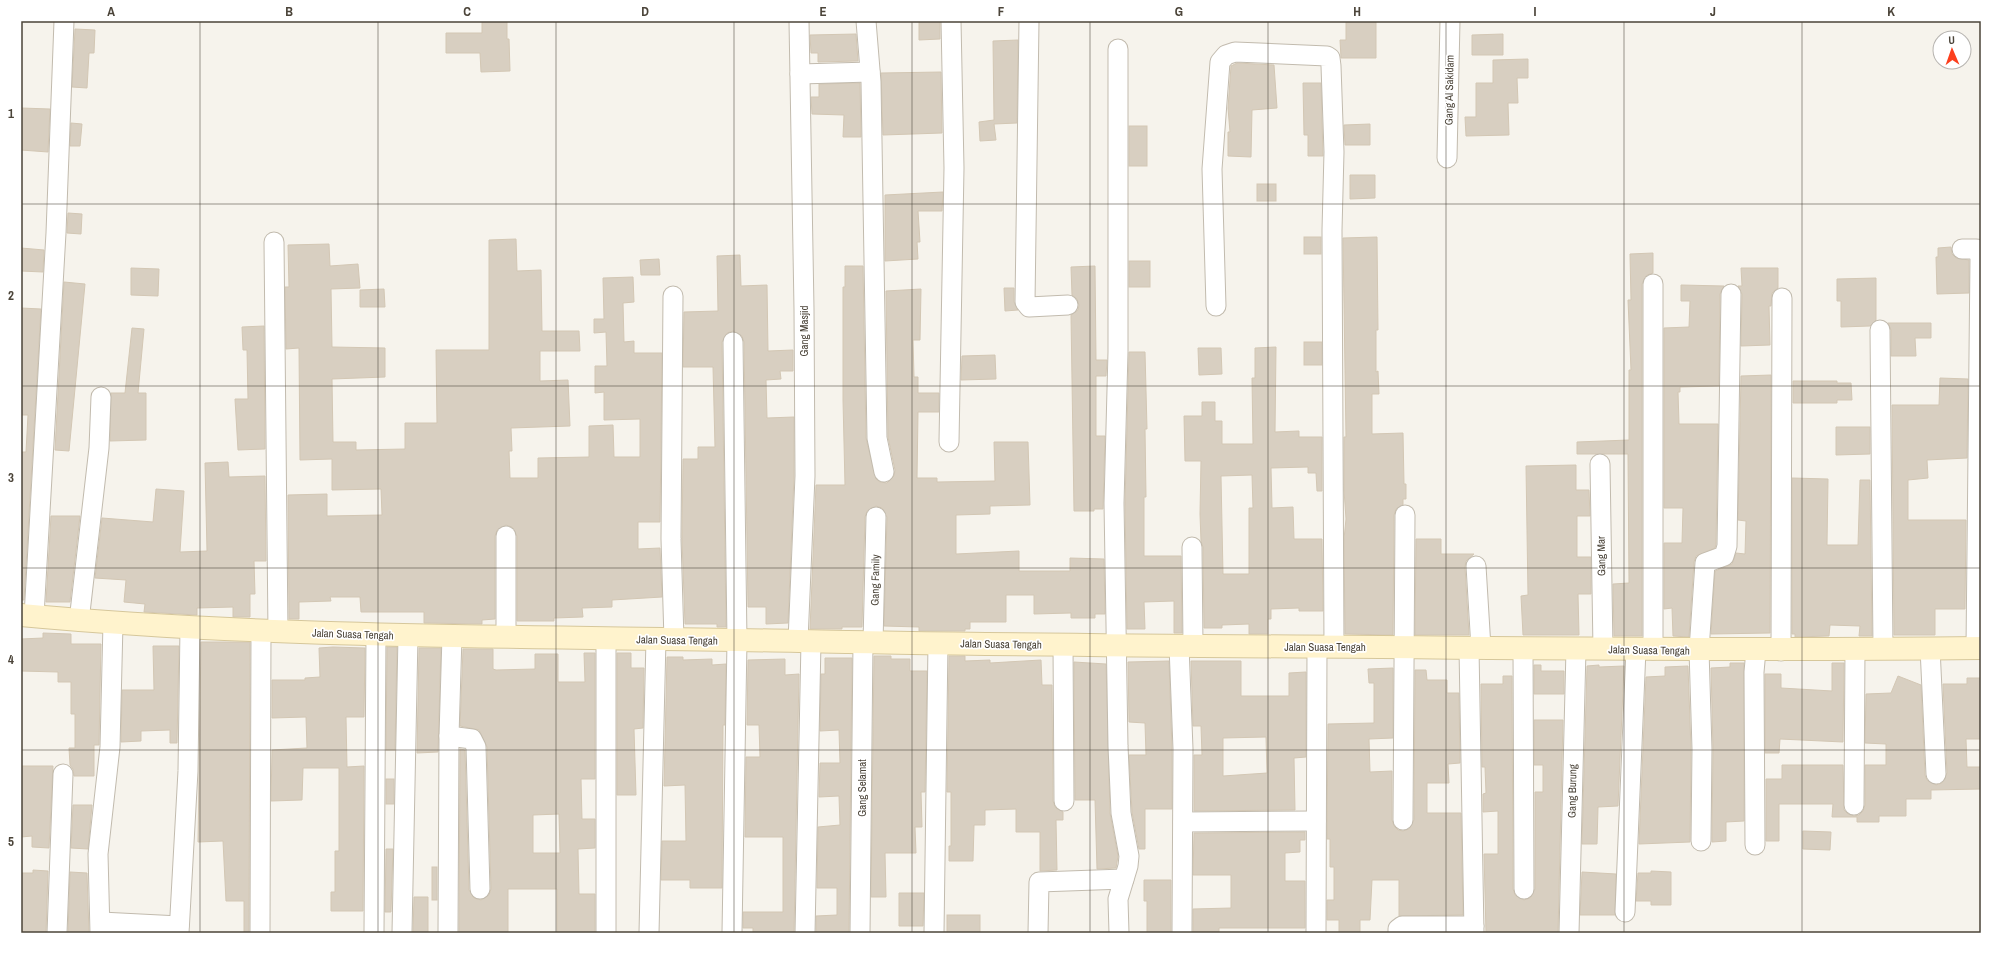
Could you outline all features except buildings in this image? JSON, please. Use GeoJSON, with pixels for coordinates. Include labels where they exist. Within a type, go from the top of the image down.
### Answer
{"type":"FeatureCollection","features":[{"type":"Feature","properties":{"kind":"street"},"geometry":{"type":"LineString","coordinates":[[27,616],[56,233],[64,21]]}},
{"type":"Feature","properties":{"kind":"street","name":"Gang Masjid"},"geometry":{"type":"LineString","coordinates":[[799,21],[804,309],[805,933]]}},
{"type":"Feature","properties":{"kind":"street"},"geometry":{"type":"LineString","coordinates":[[866,21],[870,72],[876,438],[884,472]]}},
{"type":"Feature","properties":{"kind":"street"},"geometry":{"type":"LineString","coordinates":[[949,442],[954,168],[951,21]]}},
{"type":"Feature","properties":{"kind":"street"},"geometry":{"type":"LineString","coordinates":[[1029,21],[1025,302],[1029,307],[1068,305]]}},
{"type":"Feature","properties":{"kind":"street","name":"Gang Al Sakidam"},"geometry":{"type":"LineString","coordinates":[[1447,158],[1450,21]]}},
{"type":"Feature","properties":{"kind":"street"},"geometry":{"type":"LineString","coordinates":[[1118,49],[1118,352],[1114,503],[1118,746],[1121,813],[1129,856],[1118,899],[1119,933]]}},
{"type":"Feature","properties":{"kind":"street"},"geometry":{"type":"LineString","coordinates":[[1216,306],[1212,169],[1220,62],[1226,55],[1235,52],[1326,56],[1331,61],[1334,152],[1326,647],[1316,821],[1316,933]]}},
{"type":"Feature","properties":{"kind":"street"},"geometry":{"type":"LineString","coordinates":[[800,74],[870,72]]}},
{"type":"Feature","properties":{"kind":"street"},"geometry":{"type":"LineString","coordinates":[[260,933],[269,632],[274,242]]}},
{"type":"Feature","properties":{"kind":"street"},"geometry":{"type":"LineString","coordinates":[[1962,249],[1976,249],[1980,257],[1979,648]]}},
{"type":"Feature","properties":{"kind":"street"},"geometry":{"type":"LineString","coordinates":[[1625,912],[1644,650],[1653,284]]}},
{"type":"Feature","properties":{"kind":"street"},"geometry":{"type":"LineString","coordinates":[[1701,841],[1702,749],[1699,650],[1705,563],[1724,556],[1727,546],[1731,294]]}},
{"type":"Feature","properties":{"kind":"street"},"geometry":{"type":"LineString","coordinates":[[649,933],[671,539],[673,296]]}},
{"type":"Feature","properties":{"kind":"street"},"geometry":{"type":"LineString","coordinates":[[1781,651],[1782,298]]}},
{"type":"Feature","properties":{"kind":"street"},"geometry":{"type":"LineString","coordinates":[[1880,330],[1882,649]]}},
{"type":"Feature","properties":{"kind":"street"},"geometry":{"type":"LineString","coordinates":[[732,933],[737,640],[733,342]]}},
{"type":"Feature","properties":{"kind":"street"},"geometry":{"type":"LineString","coordinates":[[79,621],[100,448],[101,397]]}},
{"type":"Feature","properties":{"kind":"street","name":"Gang Mar"},"geometry":{"type":"LineString","coordinates":[[1600,464],[1603,649]]}},
{"type":"Feature","properties":{"kind":"street"},"geometry":{"type":"LineString","coordinates":[[1403,820],[1405,515]]}},
{"type":"Feature","properties":{"kind":"street","name":"Gang Family"},"geometry":{"type":"LineString","coordinates":[[868,642],[876,517]]}},
{"type":"Feature","properties":{"kind":"street"},"geometry":{"type":"LineString","coordinates":[[506,536],[506,637]]}},
{"type":"Feature","properties":{"kind":"street"},"geometry":{"type":"LineString","coordinates":[[1182,933],[1183,749],[1186,646],[1192,547]]}},
{"type":"Feature","properties":{"kind":"street"},"geometry":{"type":"LineString","coordinates":[[1398,933],[1398,929],[1402,926],[1474,930],[1476,566]]}},
{"type":"Feature","properties":{"kind":"street","name":"Jalan Suasa Tengah"},"geometry":{"type":"LineString","coordinates":[[27,616],[190,628],[408,636],[1117,646],[1781,651],[1979,648]]}},
{"type":"Feature","properties":{"kind":"street"},"geometry":{"type":"LineString","coordinates":[[113,623],[110,747],[98,854],[101,927],[179,930],[188,771],[190,628]]}},
{"type":"Feature","properties":{"kind":"street"},"geometry":{"type":"LineString","coordinates":[[374,933],[376,635]]}},
{"type":"Feature","properties":{"kind":"street"},"geometry":{"type":"LineString","coordinates":[[402,933],[408,636]]}},
{"type":"Feature","properties":{"kind":"street"},"geometry":{"type":"LineString","coordinates":[[448,933],[449,736],[452,636]]}},
{"type":"Feature","properties":{"kind":"street"},"geometry":{"type":"LineString","coordinates":[[606,639],[606,933]]}},
{"type":"Feature","properties":{"kind":"street","name":"Gang Selamat"},"geometry":{"type":"LineString","coordinates":[[860,933],[868,642]]}},
{"type":"Feature","properties":{"kind":"street"},"geometry":{"type":"LineString","coordinates":[[934,933],[938,643]]}},
{"type":"Feature","properties":{"kind":"street"},"geometry":{"type":"LineString","coordinates":[[1063,645],[1064,801]]}},
{"type":"Feature","properties":{"kind":"street"},"geometry":{"type":"LineString","coordinates":[[1930,648],[1936,774]]}},
{"type":"Feature","properties":{"kind":"street"},"geometry":{"type":"LineString","coordinates":[[1523,649],[1524,889]]}},
{"type":"Feature","properties":{"kind":"street","name":"Gang Burung"},"geometry":{"type":"LineString","coordinates":[[1569,933],[1576,649]]}},
{"type":"Feature","properties":{"kind":"street"},"geometry":{"type":"LineString","coordinates":[[1854,805],[1855,649]]}},
{"type":"Feature","properties":{"kind":"street"},"geometry":{"type":"LineString","coordinates":[[1755,845],[1754,672],[1756,650]]}},
{"type":"Feature","properties":{"kind":"street"},"geometry":{"type":"LineString","coordinates":[[449,736],[472,739],[476,747],[480,889]]}},
{"type":"Feature","properties":{"kind":"street"},"geometry":{"type":"LineString","coordinates":[[57,933],[63,774]]}},
{"type":"Feature","properties":{"kind":"street"},"geometry":{"type":"LineString","coordinates":[[1183,822],[1316,821]]}},
{"type":"Feature","properties":{"kind":"street"},"geometry":{"type":"LineString","coordinates":[[1038,933],[1039,882],[1124,879]]}}]}
